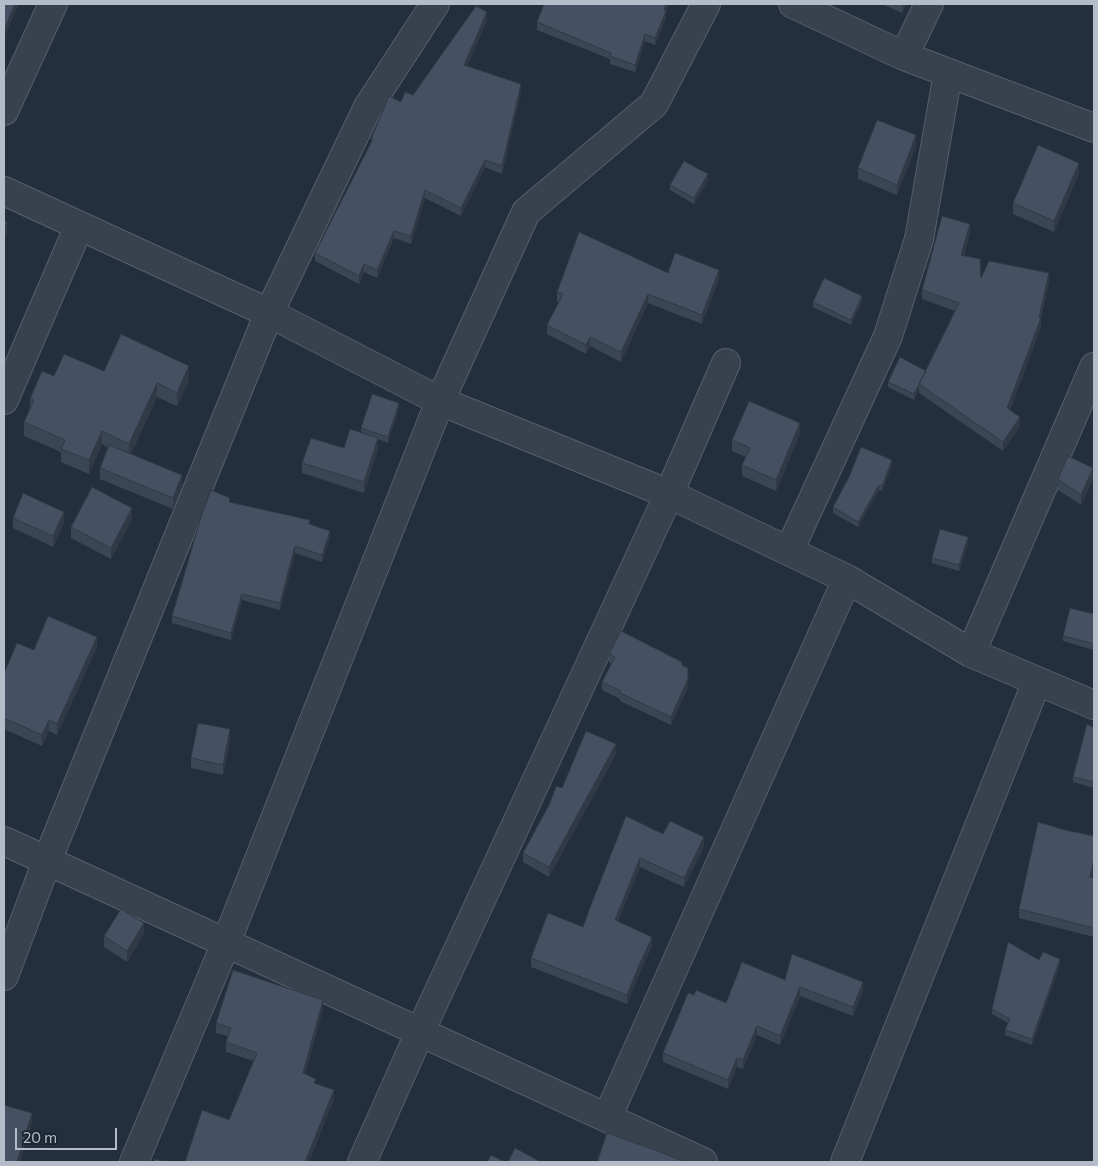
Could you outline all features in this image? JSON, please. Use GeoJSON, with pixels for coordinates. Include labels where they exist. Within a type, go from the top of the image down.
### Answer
{"type":"FeatureCollection","features":[{"type":"Feature","properties":{"kind":"street"},"geometry":{"type":"LineString","coordinates":[[4,111],[53,4]]}},
{"type":"Feature","properties":{"kind":"street"},"geometry":{"type":"LineString","coordinates":[[4,976],[48,861],[269,313],[368,107],[435,4]]}},
{"type":"Feature","properties":{"kind":"street"},"geometry":{"type":"LineString","coordinates":[[134,1162],[226,943],[440,401],[526,212],[654,104],[706,4]]}},
{"type":"Feature","properties":{"kind":"street"},"geometry":{"type":"LineString","coordinates":[[793,4],[904,56],[1094,128]]}},
{"type":"Feature","properties":{"kind":"street"},"geometry":{"type":"LineString","coordinates":[[904,56],[929,4]]}},
{"type":"Feature","properties":{"kind":"street"},"geometry":{"type":"LineString","coordinates":[[789,551],[888,336],[919,239],[948,73]]}},
{"type":"Feature","properties":{"kind":"street"},"geometry":{"type":"LineString","coordinates":[[4,191],[269,313],[440,401],[669,494],[847,579],[970,653],[1094,705]]}},
{"type":"Feature","properties":{"kind":"street"},"geometry":{"type":"LineString","coordinates":[[4,400],[79,226]]}},
{"type":"Feature","properties":{"kind":"street"},"geometry":{"type":"LineString","coordinates":[[362,1162],[420,1032],[669,494],[726,363]]}},
{"type":"Feature","properties":{"kind":"street"},"geometry":{"type":"LineString","coordinates":[[970,653],[1094,367]]}},
{"type":"Feature","properties":{"kind":"street"},"geometry":{"type":"LineString","coordinates":[[607,1118],[847,579]]}},
{"type":"Feature","properties":{"kind":"street"},"geometry":{"type":"LineString","coordinates":[[845,1162],[1036,681]]}},
{"type":"Feature","properties":{"kind":"street"},"geometry":{"type":"LineString","coordinates":[[4,841],[704,1162]]}},
{"type":"Feature","properties":{"kind":"building"},"geometry":{"type":"Polygon","coordinates":[[[4,4],[15,4],[4,30],[4,4]]]}},
{"type":"Feature","properties":{"kind":"building"},"geometry":{"type":"Polygon","coordinates":[[[544,4],[666,4],[664,10],[666,11],[655,38],[645,34],[635,65],[610,56],[611,53],[537,22],[544,4]]]}},
{"type":"Feature","properties":{"kind":"building"},"geometry":{"type":"Polygon","coordinates":[[[476,6],[487,12],[464,65],[521,84],[502,166],[485,160],[461,208],[425,190],[411,236],[394,231],[377,270],[364,264],[359,276],[315,253],[373,139],[371,139],[389,96],[401,102],[405,92],[413,95],[476,6]]]}},
{"type":"Feature","properties":{"kind":"building"},"geometry":{"type":"Polygon","coordinates":[[[877,120],[916,135],[897,185],[858,168],[877,120]]]}},
{"type":"Feature","properties":{"kind":"building"},"geometry":{"type":"Polygon","coordinates":[[[1038,145],[1079,163],[1054,221],[1013,203],[1038,145]]]}},
{"type":"Feature","properties":{"kind":"building"},"geometry":{"type":"Polygon","coordinates":[[[684,161],[708,174],[694,198],[670,185],[684,161]]]}},
{"type":"Feature","properties":{"kind":"building"},"geometry":{"type":"Polygon","coordinates":[[[942,216],[970,224],[961,255],[980,259],[981,278],[989,261],[1049,273],[1039,318],[1041,318],[1007,408],[1020,417],[1003,442],[919,384],[959,303],[922,290],[942,216]]]}},
{"type":"Feature","properties":{"kind":"building"},"geometry":{"type":"Polygon","coordinates":[[[579,232],[668,273],[675,253],[719,270],[702,315],[648,294],[621,352],[590,337],[586,345],[547,325],[563,294],[557,292],[579,232]]]}},
{"type":"Feature","properties":{"kind":"building"},"geometry":{"type":"Polygon","coordinates":[[[824,278],[862,296],[851,320],[813,302],[824,278]]]}},
{"type":"Feature","properties":{"kind":"building"},"geometry":{"type":"Polygon","coordinates":[[[121,334],[189,366],[177,393],[157,383],[129,444],[102,431],[89,460],[61,449],[65,440],[24,422],[34,400],[30,399],[42,371],[54,376],[64,354],[104,371],[121,334]]]}},
{"type":"Feature","properties":{"kind":"building"},"geometry":{"type":"Polygon","coordinates":[[[900,357],[926,371],[914,394],[888,382],[900,357]]]}},
{"type":"Feature","properties":{"kind":"building"},"geometry":{"type":"Polygon","coordinates":[[[372,394],[399,403],[388,437],[361,428],[372,394]]]}},
{"type":"Feature","properties":{"kind":"building"},"geometry":{"type":"Polygon","coordinates":[[[749,401],[800,423],[776,480],[742,465],[750,448],[732,440],[749,401]]]}},
{"type":"Feature","properties":{"kind":"building"},"geometry":{"type":"Polygon","coordinates":[[[350,429],[378,438],[364,482],[302,463],[311,438],[344,448],[350,429]]]}},
{"type":"Feature","properties":{"kind":"building"},"geometry":{"type":"Polygon","coordinates":[[[109,445],[182,475],[173,498],[100,468],[109,445]]]}},
{"type":"Feature","properties":{"kind":"building"},"geometry":{"type":"Polygon","coordinates":[[[861,447],[892,460],[882,486],[879,485],[858,522],[833,507],[849,477],[861,447]]]}},
{"type":"Feature","properties":{"kind":"building"},"geometry":{"type":"Polygon","coordinates":[[[1068,456],[1093,468],[1081,495],[1058,479],[1068,456]]]}},
{"type":"Feature","properties":{"kind":"building"},"geometry":{"type":"Polygon","coordinates":[[[92,487],[132,508],[111,548],[71,527],[92,487]]]}},
{"type":"Feature","properties":{"kind":"building"},"geometry":{"type":"Polygon","coordinates":[[[211,490],[230,498],[229,502],[310,520],[309,524],[330,531],[322,555],[295,546],[280,603],[242,594],[231,633],[172,616],[202,514],[211,490]]]}},
{"type":"Feature","properties":{"kind":"building"},"geometry":{"type":"Polygon","coordinates":[[[23,493],[64,512],[53,536],[13,518],[23,493]]]}},
{"type":"Feature","properties":{"kind":"building"},"geometry":{"type":"Polygon","coordinates":[[[940,529],[968,537],[959,565],[932,558],[940,529]]]}},
{"type":"Feature","properties":{"kind":"building"},"geometry":{"type":"Polygon","coordinates":[[[1070,608],[1094,614],[1094,644],[1063,636],[1070,608]]]}},
{"type":"Feature","properties":{"kind":"building"},"geometry":{"type":"Polygon","coordinates":[[[48,616],[97,637],[57,724],[49,720],[42,735],[4,718],[4,670],[17,643],[34,650],[48,616]]]}},
{"type":"Feature","properties":{"kind":"building"},"geometry":{"type":"Polygon","coordinates":[[[621,631],[682,662],[682,665],[688,668],[688,679],[671,717],[620,693],[621,691],[602,682],[615,657],[609,654],[621,631]]]}},
{"type":"Feature","properties":{"kind":"building"},"geometry":{"type":"Polygon","coordinates":[[[198,723],[230,729],[223,765],[191,758],[198,723]]]}},
{"type":"Feature","properties":{"kind":"building"},"geometry":{"type":"Polygon","coordinates":[[[1087,724],[1094,728],[1094,782],[1073,777],[1087,724]]]}},
{"type":"Feature","properties":{"kind":"building"},"geometry":{"type":"Polygon","coordinates":[[[586,731],[616,744],[549,867],[523,853],[550,803],[556,786],[562,788],[586,731]]]}},
{"type":"Feature","properties":{"kind":"building"},"geometry":{"type":"Polygon","coordinates":[[[626,816],[663,834],[670,821],[704,837],[684,878],[640,858],[615,920],[652,937],[627,995],[531,958],[548,913],[583,927],[626,816]]]}},
{"type":"Feature","properties":{"kind":"building"},"geometry":{"type":"Polygon","coordinates":[[[1038,822],[1094,836],[1094,858],[1090,877],[1094,878],[1094,928],[1019,909],[1038,822]]]}},
{"type":"Feature","properties":{"kind":"building"},"geometry":{"type":"Polygon","coordinates":[[[121,909],[144,923],[127,951],[104,936],[121,909]]]}},
{"type":"Feature","properties":{"kind":"building"},"geometry":{"type":"Polygon","coordinates":[[[1008,942],[1039,960],[1043,952],[1060,959],[1032,1039],[1005,1030],[1010,1019],[992,1009],[1008,942]]]}},
{"type":"Feature","properties":{"kind":"building"},"geometry":{"type":"Polygon","coordinates":[[[792,954],[863,982],[853,1007],[800,987],[780,1036],[757,1026],[743,1060],[737,1058],[728,1080],[663,1053],[688,993],[694,995],[696,990],[726,1003],[742,962],[785,980],[792,954]]]}},
{"type":"Feature","properties":{"kind":"building"},"geometry":{"type":"Polygon","coordinates":[[[233,970],[323,1000],[303,1073],[316,1079],[314,1083],[334,1090],[305,1162],[185,1162],[202,1110],[229,1120],[257,1053],[226,1042],[231,1028],[216,1023],[233,970]]]}},
{"type":"Feature","properties":{"kind":"building"},"geometry":{"type":"Polygon","coordinates":[[[4,1105],[32,1113],[17,1162],[4,1162],[4,1105]]]}},
{"type":"Feature","properties":{"kind":"building"},"geometry":{"type":"Polygon","coordinates":[[[607,1133],[658,1151],[685,1162],[597,1162],[607,1133]]]}},
{"type":"Feature","properties":{"kind":"building"},"geometry":{"type":"Polygon","coordinates":[[[515,1148],[541,1162],[508,1162],[515,1148]]]}},
{"type":"Feature","properties":{"kind":"building"},"geometry":{"type":"Polygon","coordinates":[[[491,1155],[505,1162],[487,1162],[491,1155]]]}},
{"type":"Feature","properties":{"kind":"building"},"geometry":{"type":"Polygon","coordinates":[[[155,1159],[166,1162],[154,1162],[155,1159]]]}}]}
